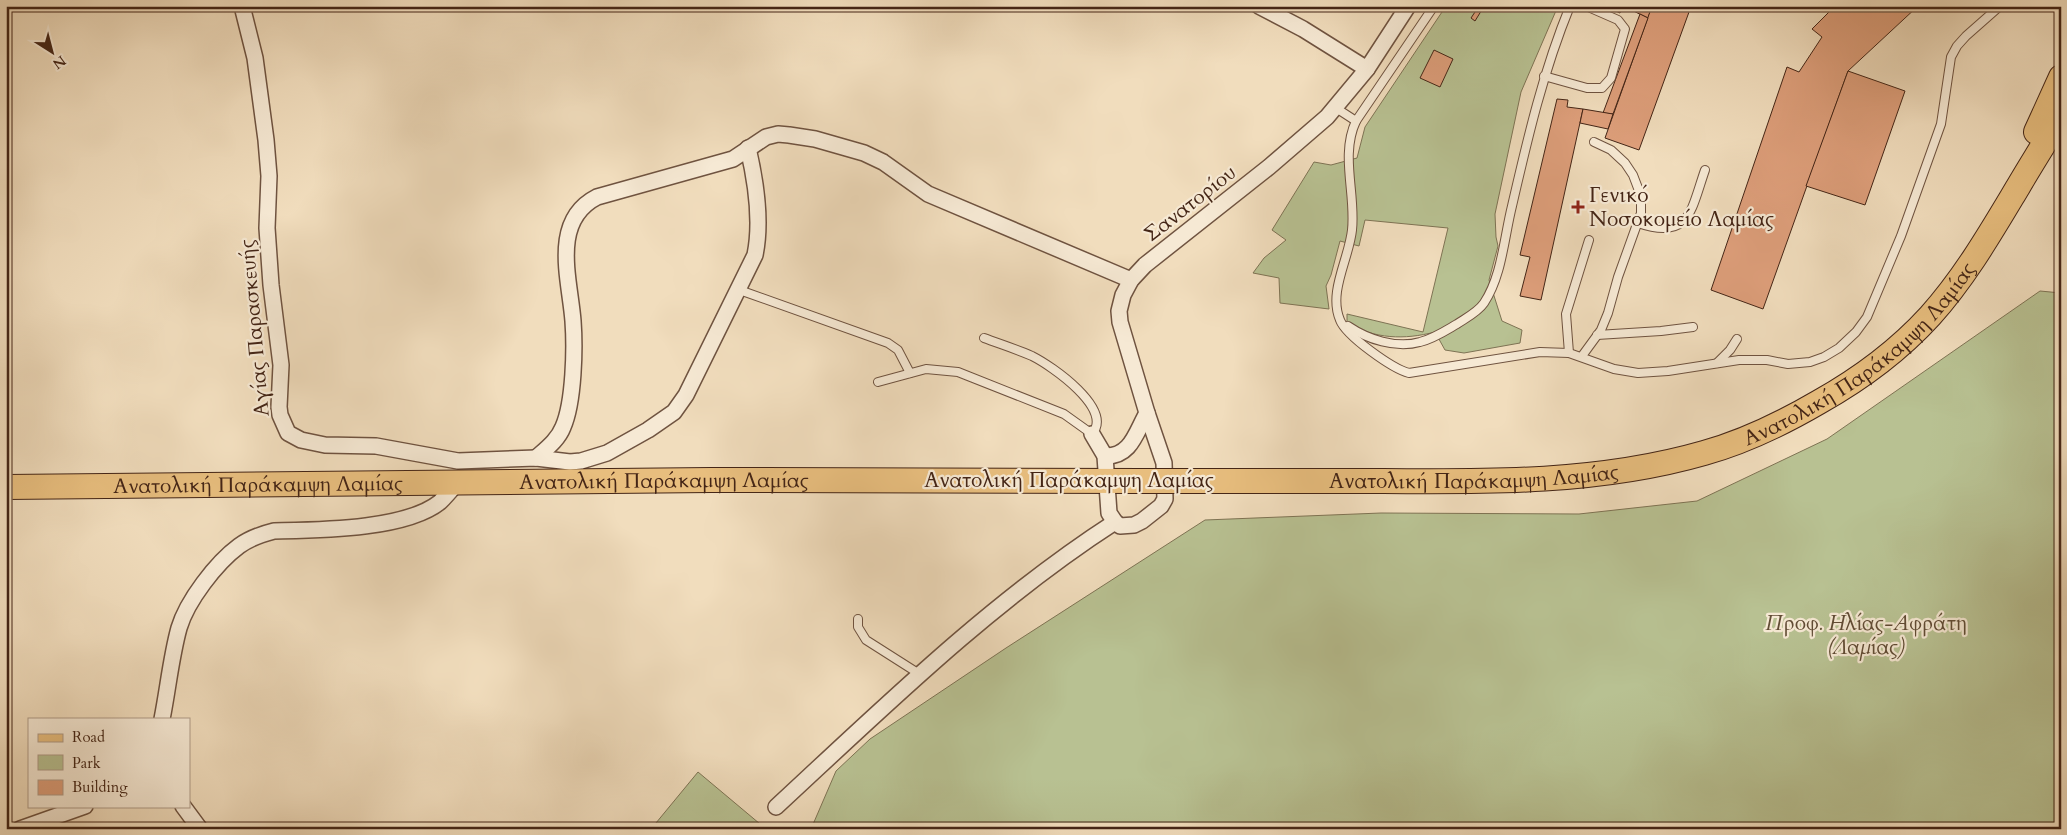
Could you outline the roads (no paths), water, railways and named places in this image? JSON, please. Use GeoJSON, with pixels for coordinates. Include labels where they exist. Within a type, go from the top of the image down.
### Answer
{"type":"FeatureCollection","features":[{"type":"Feature","properties":{"kind":"main road","name":"Ανατολική Παράκαμψη Λαμίας"},"geometry":{"type":"LineString","coordinates":[[2018,186],[2027,154],[2061,77]]}},
{"type":"Feature","properties":{"kind":"main road","name":"Ανατολική Παράκαμψη Λαμίας"},"geometry":{"type":"LineString","coordinates":[[6,487],[711,480],[1428,482],[1540,478],[1622,471],[1715,450],[1762,432],[1830,396],[1890,355],[1945,299],[1971,263],[2037,158],[2061,115]]}},
{"type":"Feature","properties":{"kind":"street","name":"Αγίας Παρασκευής"},"geometry":{"type":"LineString","coordinates":[[242,6],[255,58],[266,140],[269,176],[267,228],[271,286],[281,365],[280,415],[288,433],[300,440],[325,445],[376,446],[438,459],[532,458],[570,462],[599,456],[648,430],[674,412],[679,406],[755,256],[757,237],[756,198],[748,148]]}},
{"type":"Feature","properties":{"kind":"street"},"geometry":{"type":"LineString","coordinates":[[1259,6],[1367,69]]}},
{"type":"Feature","properties":{"kind":"street","name":"Σανατορίου"},"geometry":{"type":"LineString","coordinates":[[1115,522],[1120,526],[1134,525],[1155,512],[1165,499],[1164,463],[1120,322],[1121,300],[1131,280],[1145,265],[1269,167],[1336,108],[1367,69],[1408,6]]}},
{"type":"Feature","properties":{"kind":"street"},"geometry":{"type":"LineString","coordinates":[[530,482],[532,458],[560,434],[566,419],[569,403],[574,337],[565,249],[571,226],[578,212],[585,203],[597,198],[733,159],[766,137],[783,134],[815,139],[864,153],[883,162],[928,194],[1131,280]]}},
{"type":"Feature","properties":{"kind":"street"},"geometry":{"type":"LineString","coordinates":[[1105,456],[1116,456],[1124,452],[1147,412]]}},
{"type":"Feature","properties":{"kind":"street"},"geometry":{"type":"LineString","coordinates":[[776,807],[837,749],[1021,589],[1070,551],[1115,522],[1109,513],[1105,456],[1092,434]]}},
{"type":"Feature","properties":{"kind":"street"},"geometry":{"type":"LineString","coordinates":[[162,718],[182,618],[206,581],[239,546],[262,534],[274,531],[356,528],[412,516],[439,502],[458,482]]}},
{"type":"Feature","properties":{"kind":"street"},"geometry":{"type":"LineString","coordinates":[[20,829],[79,808]]}},
{"type":"Feature","properties":{"kind":"street"},"geometry":{"type":"LineString","coordinates":[[184,808],[200,829]]}},
{"type":"Feature","properties":{"kind":"lane"},"geometry":{"type":"LineString","coordinates":[[1434,6],[1356,120],[1349,141],[1353,201],[1352,232],[1337,294],[1337,311],[1340,321],[1357,339],[1394,366],[1409,372],[1540,352],[1569,353],[1582,356],[1614,369],[1638,373],[1668,371],[1739,360],[1767,360],[1788,364],[1810,362],[1824,357],[1839,348],[1856,332],[1876,300],[1902,236],[1938,133],[1945,106],[1951,57],[1957,46],[1966,36],[2000,6]]}},
{"type":"Feature","properties":{"kind":"lane"},"geometry":{"type":"LineString","coordinates":[[1340,321],[1355,331],[1396,344],[1419,343],[1442,333],[1483,305],[1498,272],[1510,212],[1544,76],[1570,6]]}},
{"type":"Feature","properties":{"kind":"lane"},"geometry":{"type":"LineString","coordinates":[[1544,76],[1596,89],[1606,85],[1611,78],[1625,29],[1618,20],[1586,6]]}},
{"type":"Feature","properties":{"kind":"lane"},"geometry":{"type":"LineString","coordinates":[[1336,108],[1356,120]]}},
{"type":"Feature","properties":{"kind":"lane"},"geometry":{"type":"LineString","coordinates":[[1582,356],[1597,335],[1608,313],[1618,276],[1638,223],[1642,206],[1641,196],[1632,175],[1617,155],[1603,145],[1594,142]]}},
{"type":"Feature","properties":{"kind":"lane"},"geometry":{"type":"LineString","coordinates":[[1638,223],[1652,228],[1668,229],[1683,221],[1691,212],[1705,170]]}},
{"type":"Feature","properties":{"kind":"lane"},"geometry":{"type":"LineString","coordinates":[[1569,353],[1566,314],[1589,240]]}},
{"type":"Feature","properties":{"kind":"lane"},"geometry":{"type":"LineString","coordinates":[[745,292],[888,344],[898,350],[910,373]]}},
{"type":"Feature","properties":{"kind":"lane"},"geometry":{"type":"LineString","coordinates":[[1597,335],[1693,327]]}},
{"type":"Feature","properties":{"kind":"lane"},"geometry":{"type":"LineString","coordinates":[[878,382],[926,369],[942,370],[976,378],[1064,414],[1092,434],[1097,427],[1098,417],[1094,408],[1084,396],[1043,363],[1026,354],[984,338]]}},
{"type":"Feature","properties":{"kind":"lane"},"geometry":{"type":"LineString","coordinates":[[1717,363],[1730,350],[1736,339]]}},
{"type":"Feature","properties":{"kind":"lane"},"geometry":{"type":"LineString","coordinates":[[858,619],[858,627],[866,640],[921,675]]}},
{"type":"Feature","properties":{"kind":"place","name":"Γενικό Νοσοκομείο Λαμίας"},"geometry":{"type":"Point","coordinates":[1578,207]}},
{"type":"Feature","properties":{"kind":"park label","name":"Προφ. Ηλίας-Αφράτη (Λαμίας)"},"geometry":{"type":"Point","coordinates":[1866,635]}}]}
